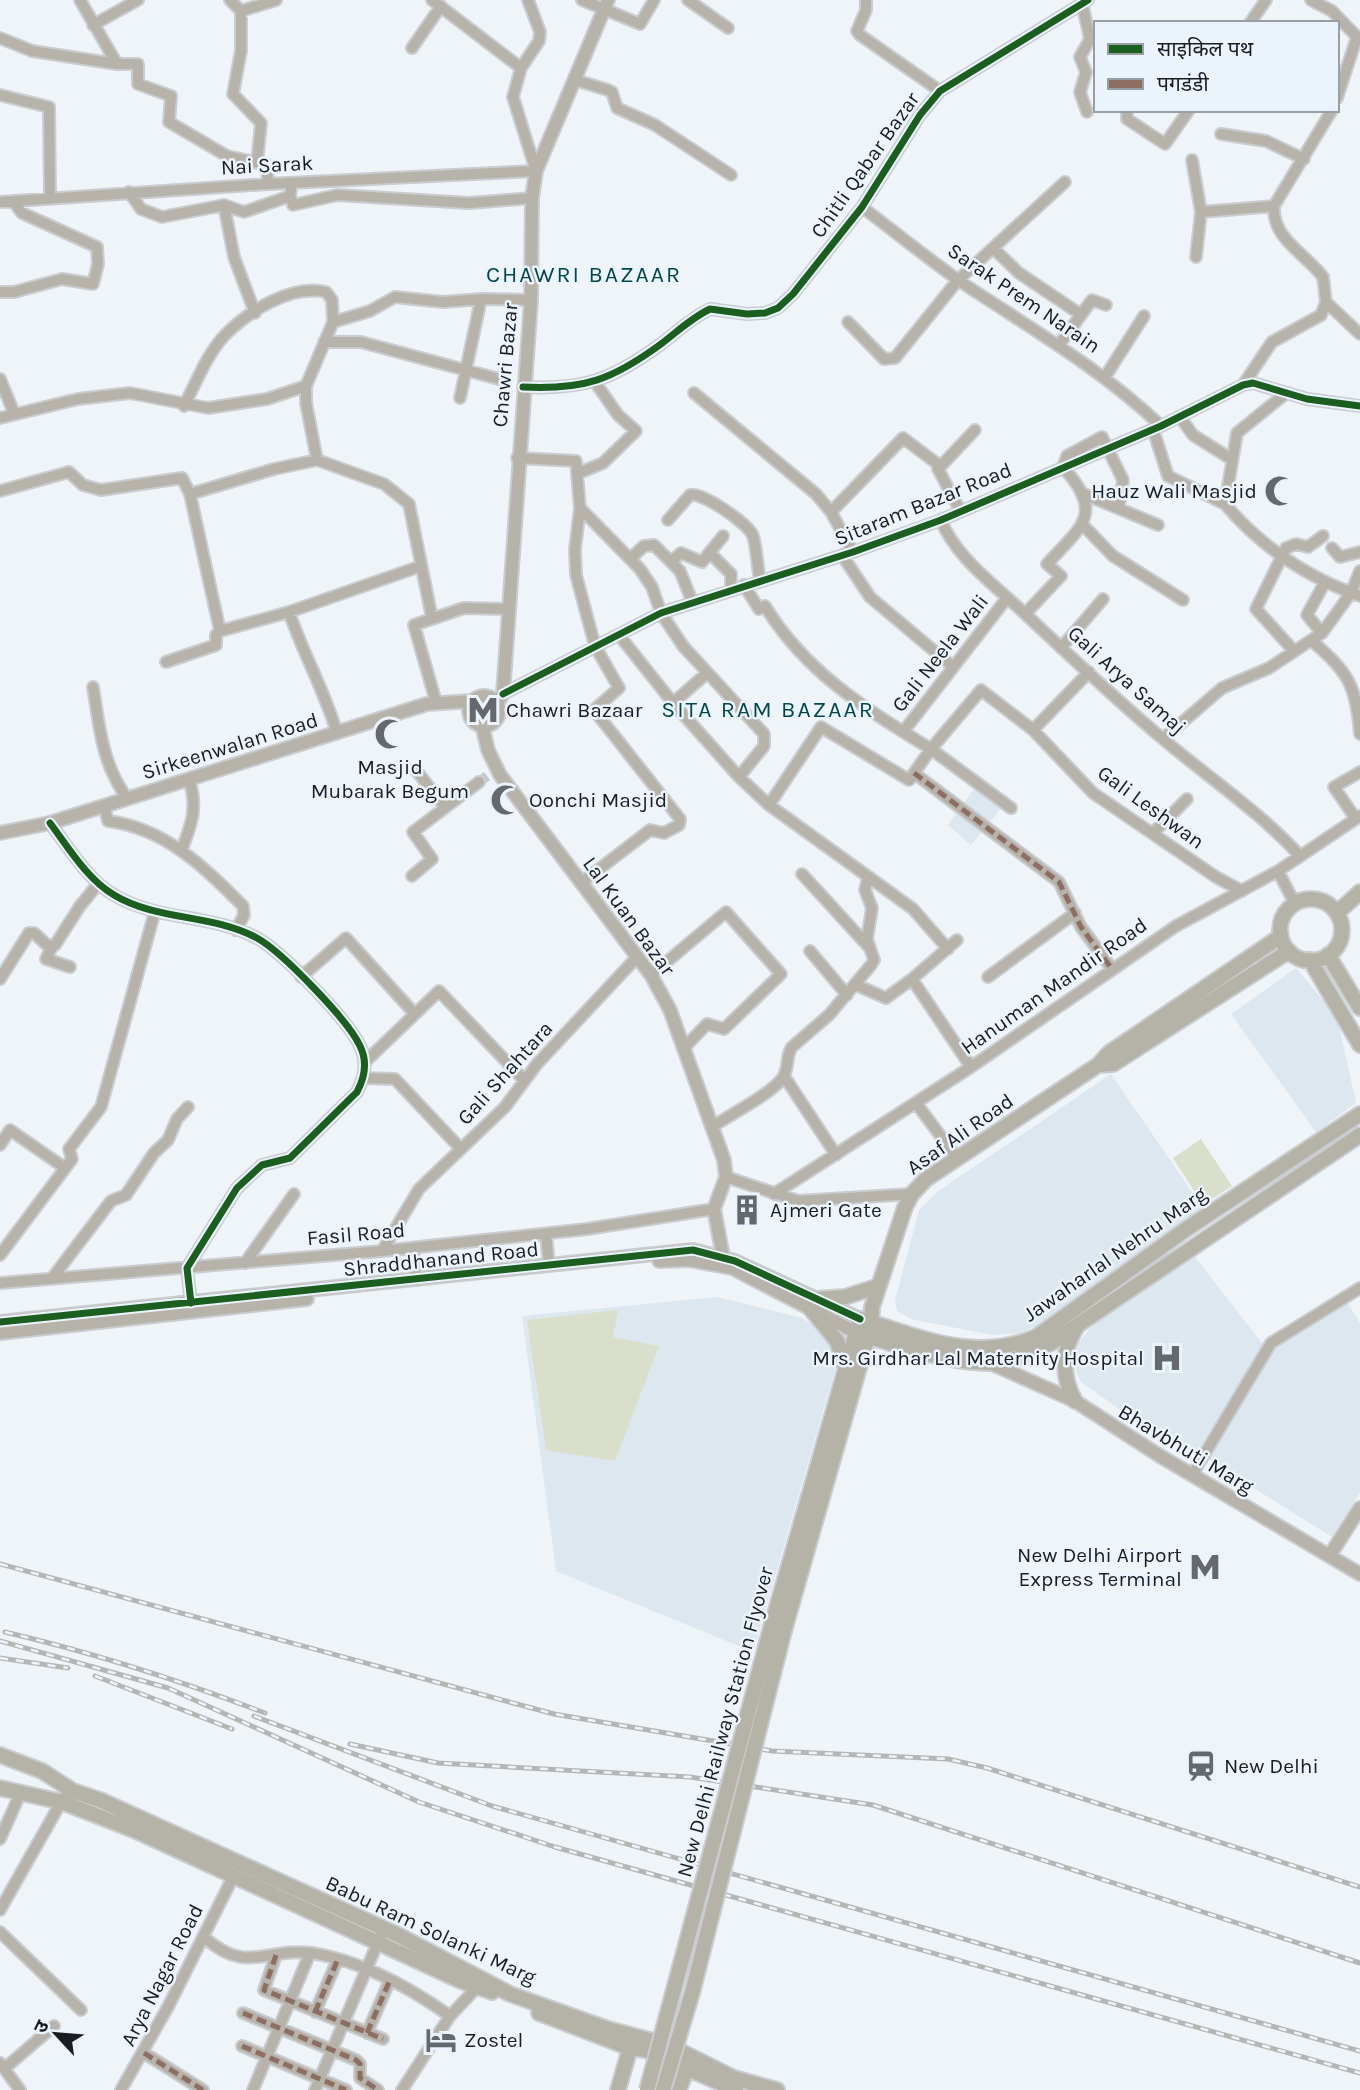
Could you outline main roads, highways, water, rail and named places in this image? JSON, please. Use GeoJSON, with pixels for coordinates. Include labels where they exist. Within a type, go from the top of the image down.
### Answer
{"type":"FeatureCollection","features":[{"type":"Feature","properties":{"kind":"main road"},"geometry":{"type":"LineString","coordinates":[[1310,960],[1328,955],[1340,940],[1339,917],[1360,892]]}},
{"type":"Feature","properties":{"kind":"main road"},"geometry":{"type":"LineString","coordinates":[[1339,917],[1322,901],[1303,900],[1295,904],[1283,918],[1281,936],[1289,951],[1310,960],[1360,1045]]}},
{"type":"Feature","properties":{"kind":"main road"},"geometry":{"type":"LineString","coordinates":[[1339,917],[1360,904]]}},
{"type":"Feature","properties":{"kind":"main road","name":"Asaf Ali Road"},"geometry":{"type":"LineString","coordinates":[[864,1328],[912,1194],[926,1179],[1098,1065],[1110,1052],[1281,936]]}},
{"type":"Feature","properties":{"kind":"main road","name":"Asaf Ali Road"},"geometry":{"type":"LineString","coordinates":[[1098,1065],[1113,1064],[1289,951]]}},
{"type":"Feature","properties":{"kind":"main road"},"geometry":{"type":"LineString","coordinates":[[1328,955],[1360,1008]]}},
{"type":"Feature","properties":{"kind":"main road","name":"Jawaharlal Nehru Marg"},"geometry":{"type":"LineString","coordinates":[[864,1328],[972,1350],[1009,1347],[1036,1337],[1185,1230],[1360,1114]]}},
{"type":"Feature","properties":{"kind":"main road","name":"Jawaharlal Nehru Marg"},"geometry":{"type":"LineString","coordinates":[[864,1328],[899,1346],[989,1363],[1029,1355],[1360,1135]]}},
{"type":"Feature","properties":{"kind":"main road"},"geometry":{"type":"LineString","coordinates":[[879,1286],[813,1304],[851,1366],[876,1349],[899,1346]]}},
{"type":"Feature","properties":{"kind":"main road"},"geometry":{"type":"LineString","coordinates":[[1075,1401],[1067,1383],[1065,1358],[1067,1346],[1079,1324]]}},
{"type":"Feature","properties":{"kind":"main road","name":"New Delhi Railway Station Flyover"},"geometry":{"type":"LineString","coordinates":[[647,2090],[864,1328]]}},
{"type":"Feature","properties":{"kind":"main road","name":"New Delhi Railway Station Flyover"},"geometry":{"type":"LineString","coordinates":[[663,2090],[692,1993],[777,1631]]}},
{"type":"Feature","properties":{"kind":"main road","name":"Babu Ram Solanki Marg"},"geometry":{"type":"LineString","coordinates":[[0,1755],[42,1771],[70,1790],[137,1824],[381,1934],[461,1981],[482,1983],[632,2042],[646,2050],[777,2090]]}},
{"type":"Feature","properties":{"kind":"main road","name":"Babu Ram Solanki Marg"},"geometry":{"type":"LineString","coordinates":[[0,1787],[137,1824]]}},
{"type":"Feature","properties":{"kind":"main road","name":"Babu Ram Solanki Marg"},"geometry":{"type":"LineString","coordinates":[[180,1843],[234,1875],[329,1911]]}},
{"type":"Feature","properties":{"kind":"main road"},"geometry":{"type":"LineString","coordinates":[[618,2090],[632,2042]]}},
{"type":"Feature","properties":{"kind":"main road"},"geometry":{"type":"LineString","coordinates":[[679,2090],[689,2063]]}},
{"type":"Feature","properties":{"kind":"main road","name":"Babu Ram Solanki Marg"},"geometry":{"type":"LineString","coordinates":[[689,2063],[736,2090]]}},
{"type":"Feature","properties":{"kind":"tunnel"},"geometry":{"type":"LineString","coordinates":[[479,782],[491,773]]}},
{"type":"Feature","properties":{"kind":"railway"},"geometry":{"type":"LineString","coordinates":[[0,1564],[554,1714],[772,1751],[948,1759],[987,1768],[1360,1887]]}},
{"type":"Feature","properties":{"kind":"railway"},"geometry":{"type":"LineString","coordinates":[[5,1632],[136,1668],[265,1713]]}},
{"type":"Feature","properties":{"kind":"railway"},"geometry":{"type":"LineString","coordinates":[[0,1641],[168,1688],[419,1802],[555,1847],[1360,2073]]}},
{"type":"Feature","properties":{"kind":"railway"},"geometry":{"type":"LineString","coordinates":[[0,1658],[68,1668]]}},
{"type":"Feature","properties":{"kind":"railway"},"geometry":{"type":"LineString","coordinates":[[95,1676],[232,1729]]}},
{"type":"Feature","properties":{"kind":"railway"},"geometry":{"type":"LineString","coordinates":[[254,1716],[492,1806],[1360,2051]]}},
{"type":"Feature","properties":{"kind":"railway"},"geometry":{"type":"LineString","coordinates":[[350,1744],[438,1763],[690,1777],[873,1805],[1360,1963]]}},
{"type":"Feature","properties":{"kind":"place","name":"Hauz Wali Masjid"},"geometry":{"type":"Point","coordinates":[1280,491]}},
{"type":"Feature","properties":{"kind":"place","name":"Chawri Bazaar"},"geometry":{"type":"Point","coordinates":[483,710]}},
{"type":"Feature","properties":{"kind":"place","name":"Masjid Mubarak Begum"},"geometry":{"type":"Point","coordinates":[390,734]}},
{"type":"Feature","properties":{"kind":"place","name":"Oonchi Masjid"},"geometry":{"type":"Point","coordinates":[506,800]}},
{"type":"Feature","properties":{"kind":"place","name":"Ajmeri Gate"},"geometry":{"type":"Point","coordinates":[747,1210]}},
{"type":"Feature","properties":{"kind":"place","name":"Mrs. Girdhar Lal Maternity Hospital"},"geometry":{"type":"Point","coordinates":[1167,1358]}},
{"type":"Feature","properties":{"kind":"place","name":"New Delhi Airport Express Terminal"},"geometry":{"type":"Point","coordinates":[1205,1567]}},
{"type":"Feature","properties":{"kind":"place","name":"New Delhi"},"geometry":{"type":"Point","coordinates":[1201,1766]}},
{"type":"Feature","properties":{"kind":"place","name":"Zostel"},"geometry":{"type":"Point","coordinates":[441,2040]}},
{"type":"Feature","properties":{"kind":"district","name":"CHAWRI BAZAAR"},"geometry":{"type":"Point","coordinates":[584,274]}},
{"type":"Feature","properties":{"kind":"district","name":"SITA RAM BAZAAR"},"geometry":{"type":"Point","coordinates":[768,709]}}]}
